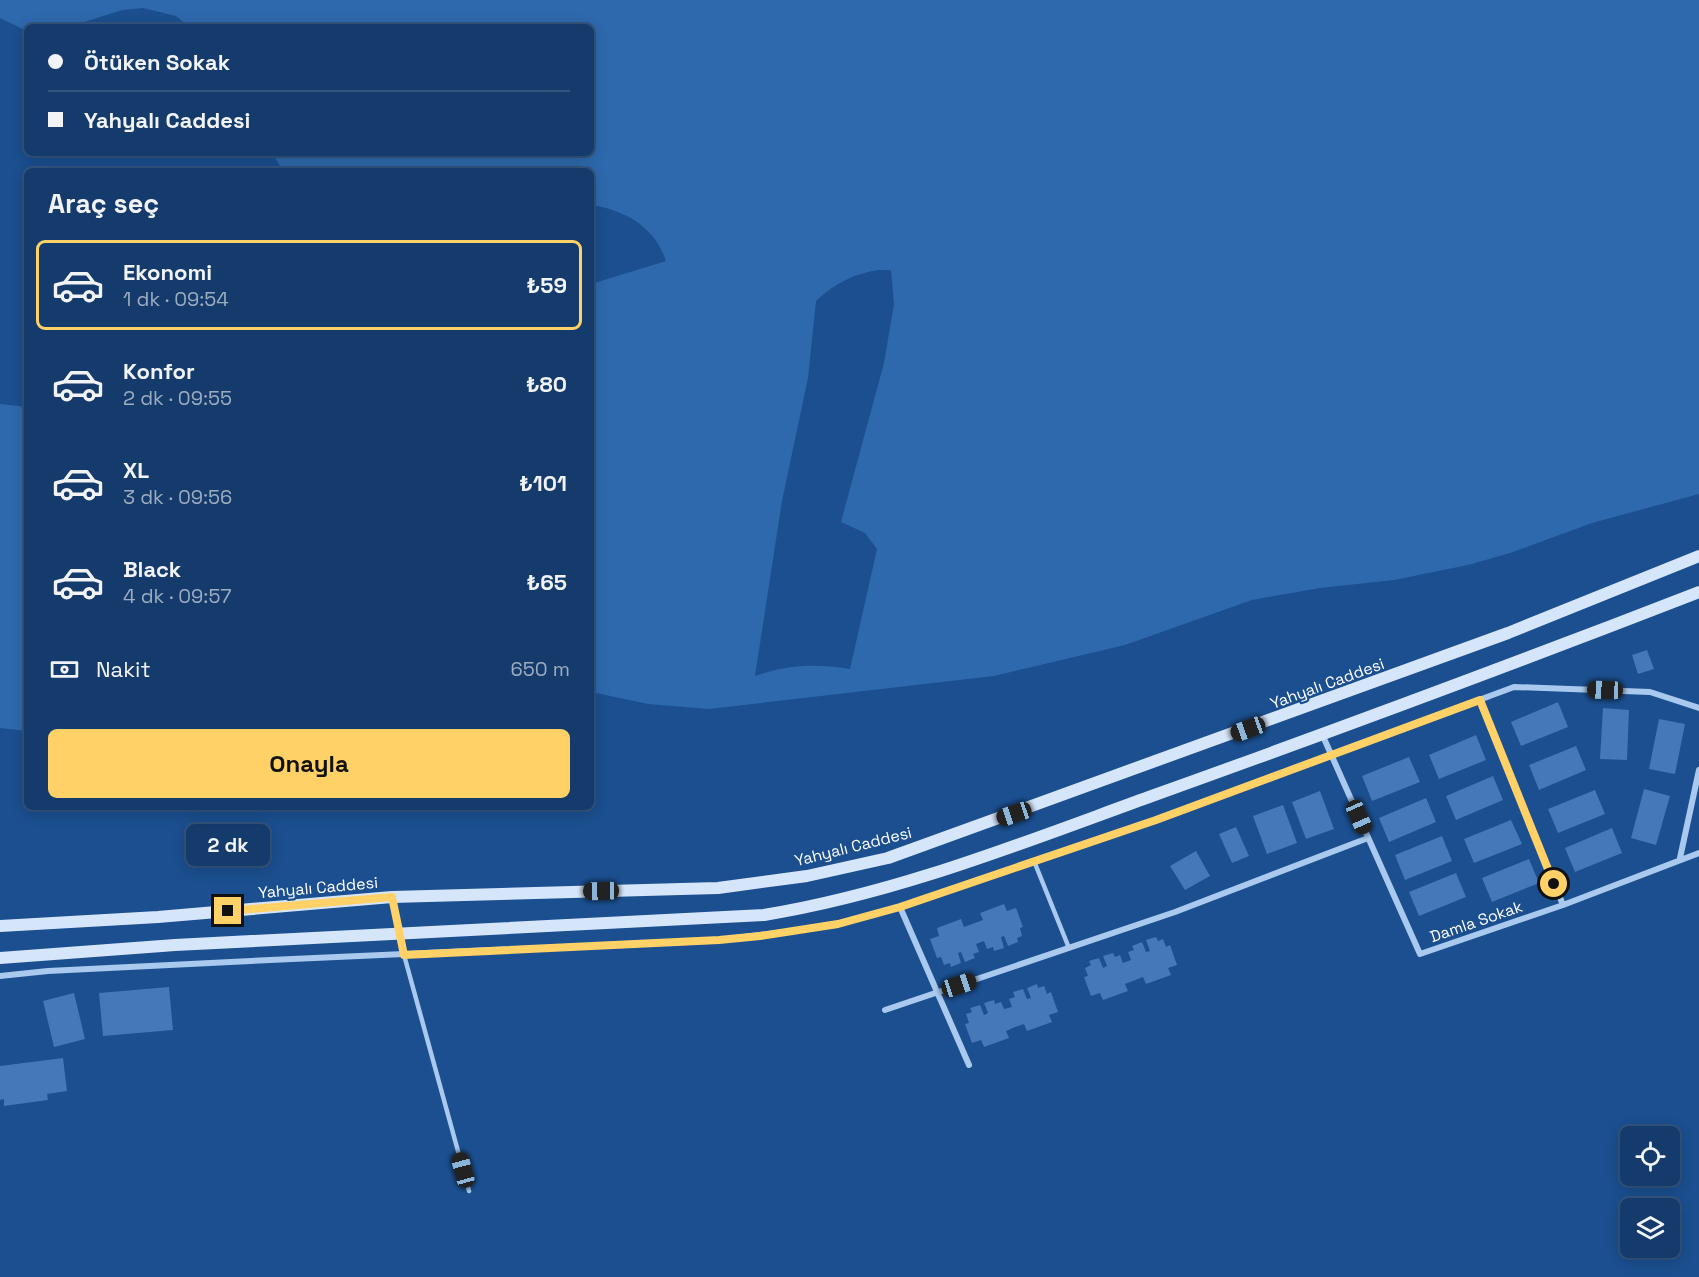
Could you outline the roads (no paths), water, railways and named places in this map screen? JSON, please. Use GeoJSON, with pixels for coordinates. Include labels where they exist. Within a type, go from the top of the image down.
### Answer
{"type":"FeatureCollection","features":[{"type":"Feature","properties":{"kind":"main road","name":"Yahyalı Caddesi"},"geometry":{"type":"LineString","coordinates":[[0,926],[158,917],[392,897],[718,888],[807,876],[888,858],[1453,654],[1699,556]]}},
{"type":"Feature","properties":{"kind":"main road"},"geometry":{"type":"LineString","coordinates":[[0,958],[175,945],[764,915],[837,902],[942,871],[1322,734],[1699,592]]}},
{"type":"Feature","properties":{"kind":"street"},"geometry":{"type":"LineString","coordinates":[[0,976],[48,971],[760,936],[838,924],[900,907],[1156,820],[1514,687],[1650,692],[1699,708]]}},
{"type":"Feature","properties":{"kind":"street"},"geometry":{"type":"LineString","coordinates":[[1480,700],[1563,904]]}},
{"type":"Feature","properties":{"kind":"street","name":"Damla Sokak"},"geometry":{"type":"LineString","coordinates":[[1322,734],[1420,954],[1699,853]]}},
{"type":"Feature","properties":{"kind":"street"},"geometry":{"type":"LineString","coordinates":[[1680,858],[1699,770]]}},
{"type":"Feature","properties":{"kind":"street"},"geometry":{"type":"LineString","coordinates":[[885,1010],[1175,912],[1368,838]]}},
{"type":"Feature","properties":{"kind":"street"},"geometry":{"type":"LineString","coordinates":[[900,907],[969,1065]]}},
{"type":"Feature","properties":{"kind":"lane"},"geometry":{"type":"LineString","coordinates":[[1034,861],[1069,948]]}},
{"type":"Feature","properties":{"kind":"lane"},"geometry":{"type":"LineString","coordinates":[[392,897],[404,955],[469,1191]]}}]}
